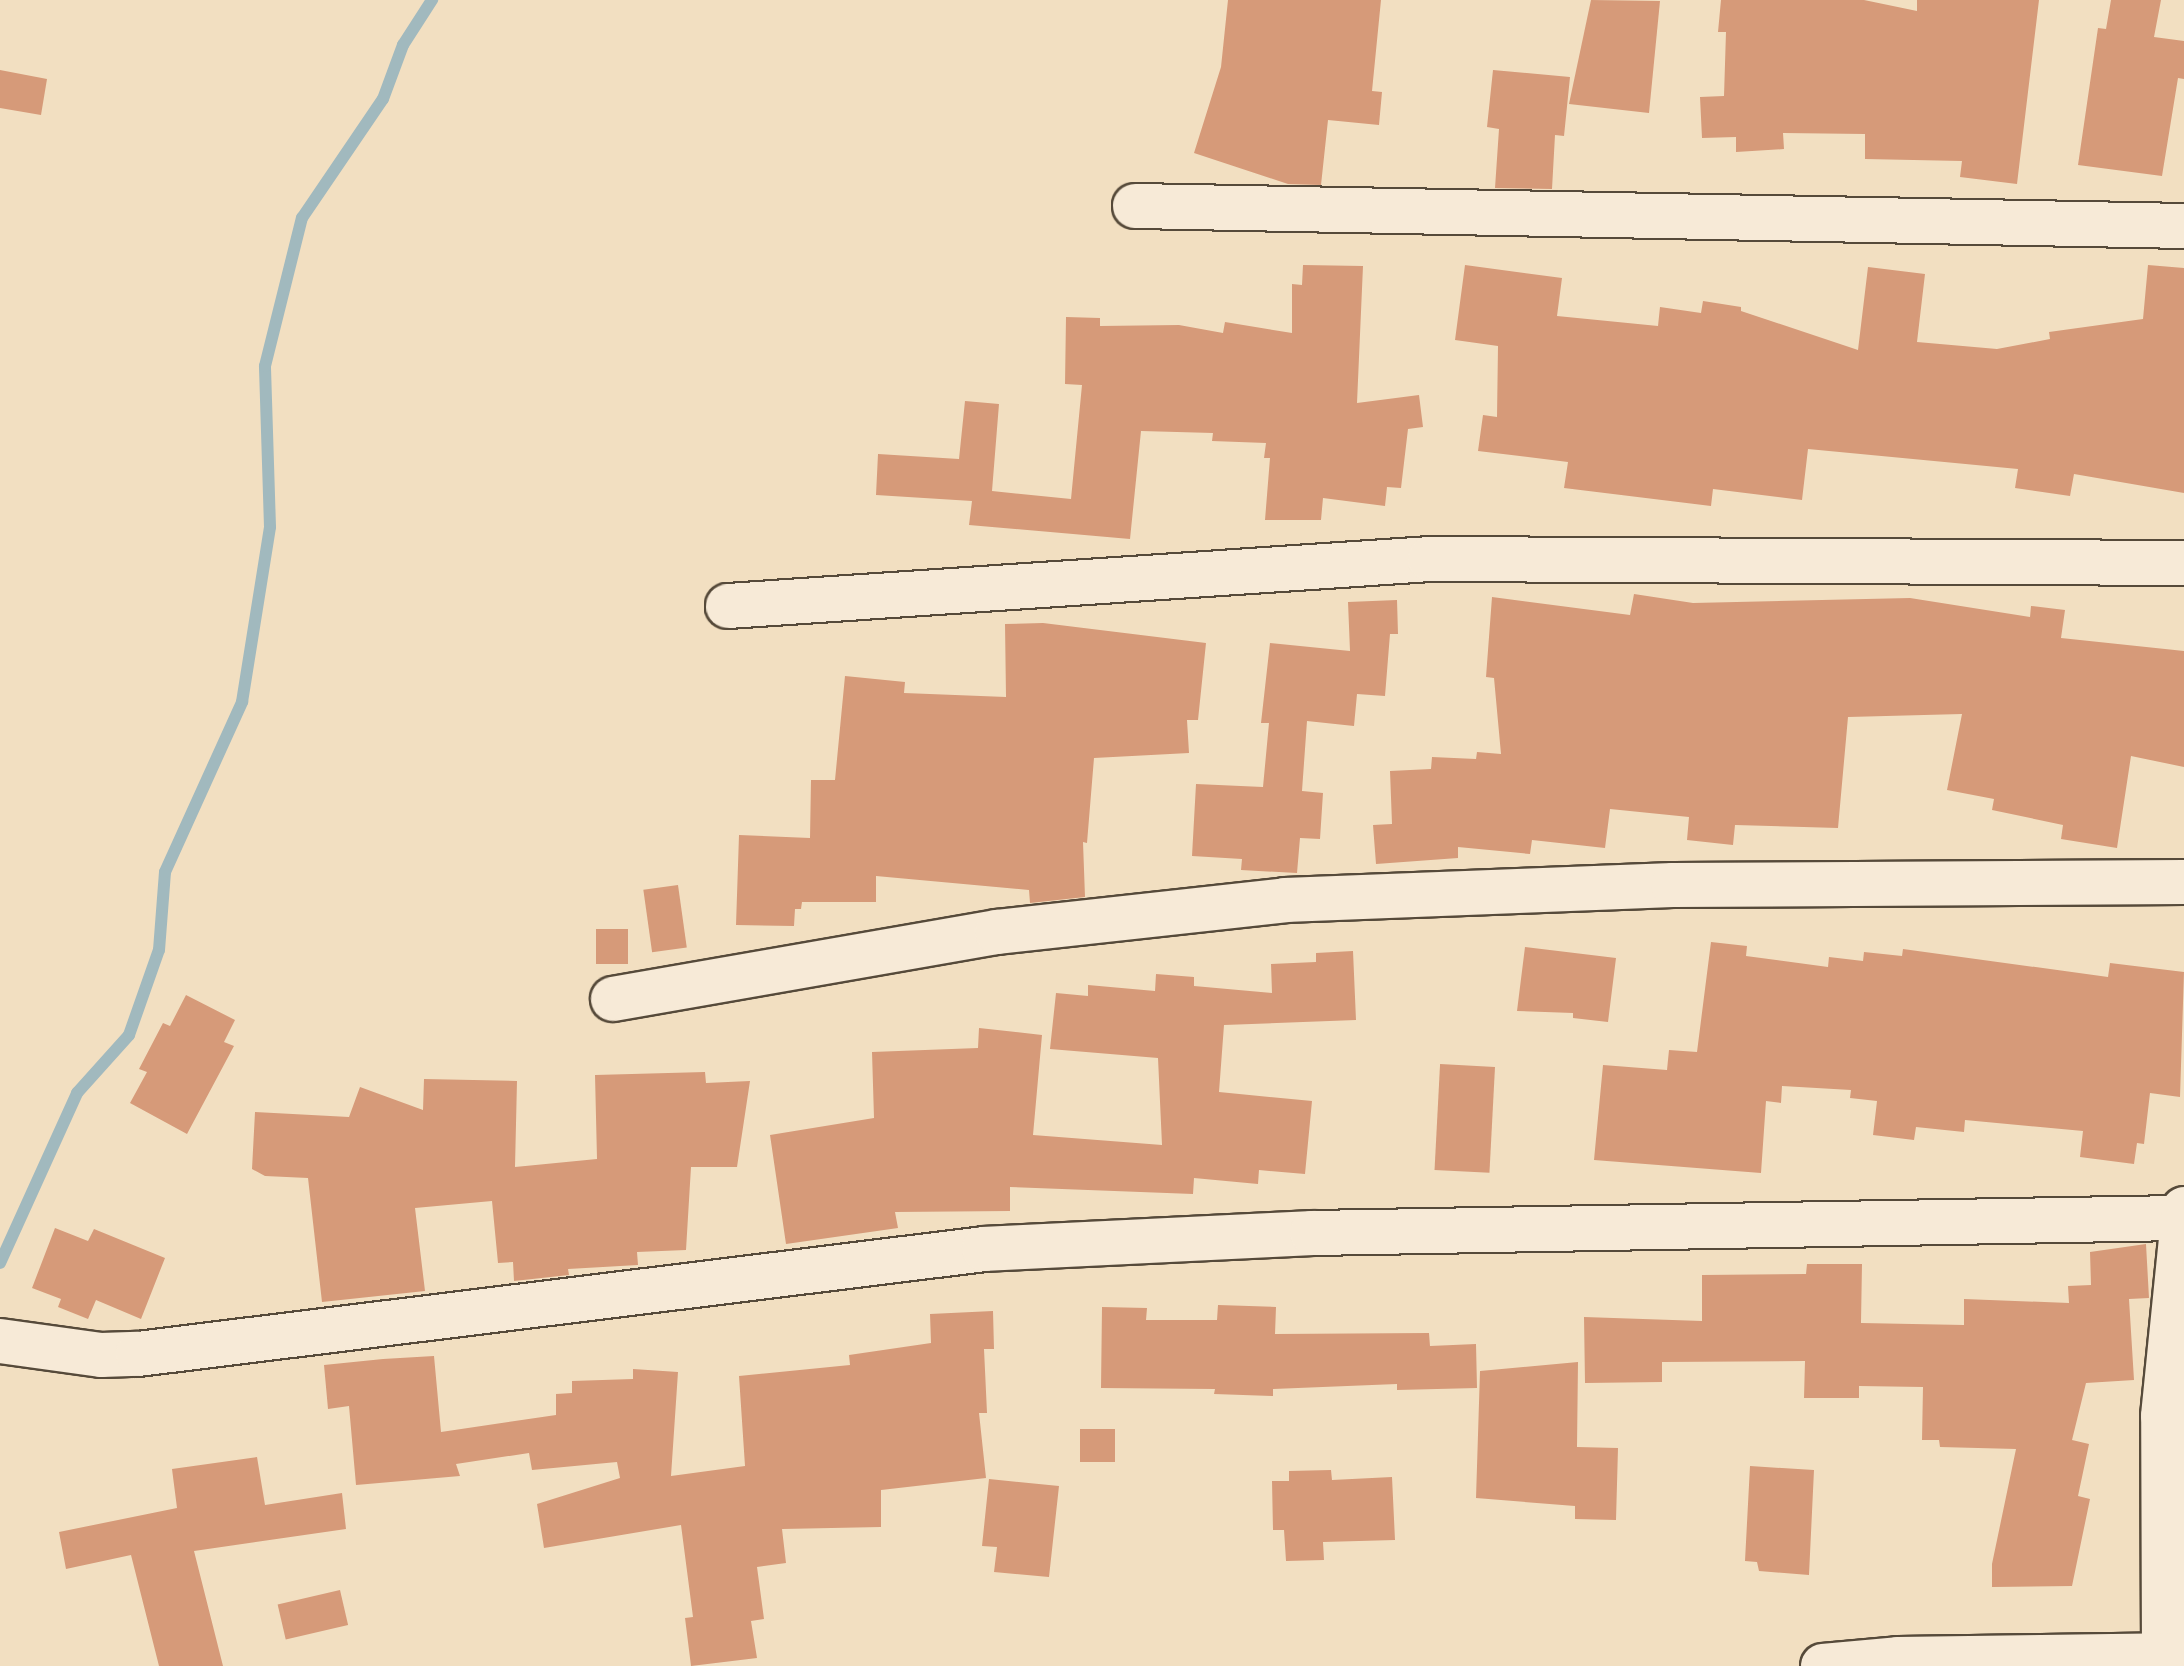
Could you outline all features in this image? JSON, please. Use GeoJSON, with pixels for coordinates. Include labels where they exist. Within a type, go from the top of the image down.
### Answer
{"type":"FeatureCollection","features":[{"type":"Feature","properties":{"kind":"street"},"geometry":{"type":"LineString","coordinates":[[1135,206],[2184,226]]}},
{"type":"Feature","properties":{"kind":"street"},"geometry":{"type":"LineString","coordinates":[[728,606],[1430,559],[2184,563]]}},
{"type":"Feature","properties":{"kind":"street"},"geometry":{"type":"LineString","coordinates":[[613,999],[997,932],[1285,900],[1673,885],[2184,882]]}},
{"type":"Feature","properties":{"kind":"street"},"geometry":{"type":"LineString","coordinates":[[0,1341],[101,1355],[138,1354],[984,1249],[1312,1233],[2183,1213],[2163,1416],[2174,1654],[2107,1659],[1823,1666]]}},
{"type":"Feature","properties":{"kind":"building"},"geometry":{"type":"Polygon","coordinates":[[[1228,0],[1381,0],[1372,91],[1382,92],[1379,125],[1328,120],[1321,185],[1288,184],[1194,153],[1221,67],[1228,0]]]}},
{"type":"Feature","properties":{"kind":"building"},"geometry":{"type":"Polygon","coordinates":[[[1591,0],[1660,1],[1649,113],[1569,104],[1591,0]]]}},
{"type":"Feature","properties":{"kind":"building"},"geometry":{"type":"Polygon","coordinates":[[[1721,0],[1864,0],[1917,11],[1917,0],[2039,0],[2017,184],[1960,177],[1962,161],[1865,159],[1865,134],[1783,133],[1784,149],[1736,152],[1736,137],[1702,138],[1700,97],[1724,96],[1726,32],[1718,32],[1721,0]]]}},
{"type":"Feature","properties":{"kind":"building"},"geometry":{"type":"Polygon","coordinates":[[[2111,0],[2161,0],[2154,37],[2184,41],[2184,79],[2178,78],[2162,176],[2078,165],[2098,28],[2106,29],[2111,0]]]}},
{"type":"Feature","properties":{"kind":"building"},"geometry":{"type":"Polygon","coordinates":[[[0,70],[47,79],[41,115],[0,108],[0,70]]]}},
{"type":"Feature","properties":{"kind":"building"},"geometry":{"type":"Polygon","coordinates":[[[1493,70],[1570,77],[1564,136],[1555,135],[1552,189],[1495,188],[1499,129],[1487,127],[1493,70]]]}},
{"type":"Feature","properties":{"kind":"building"},"geometry":{"type":"Polygon","coordinates":[[[1303,265],[1363,266],[1357,403],[1419,395],[1423,427],[1408,429],[1401,488],[1387,487],[1385,506],[1323,498],[1321,520],[1265,520],[1270,458],[1264,458],[1266,443],[1212,441],[1213,433],[1141,431],[1130,539],[969,525],[972,501],[876,495],[878,454],[959,459],[965,401],[999,404],[992,491],[1071,499],[1082,385],[1065,384],[1066,317],[1100,318],[1100,326],[1179,325],[1223,333],[1225,322],[1292,333],[1292,284],[1302,285],[1303,265]]]}},
{"type":"Feature","properties":{"kind":"building"},"geometry":{"type":"Polygon","coordinates":[[[1465,265],[1562,278],[1557,316],[1658,326],[1660,307],[1701,313],[1703,301],[1741,307],[1741,311],[1858,350],[1868,267],[1925,274],[1917,342],[1997,349],[2050,339],[2049,332],[2143,319],[2148,265],[2184,268],[2184,493],[2074,474],[2070,496],[2015,488],[2018,469],[1808,449],[1802,500],[1713,489],[1711,506],[1564,488],[1568,462],[1478,451],[1483,415],[1497,417],[1498,346],[1455,340],[1465,265]]]}},
{"type":"Feature","properties":{"kind":"building"},"geometry":{"type":"Polygon","coordinates":[[[1634,594],[1693,603],[1910,598],[2030,617],[2031,606],[2065,610],[2061,638],[2184,651],[2184,767],[2131,756],[2117,848],[2061,839],[2063,825],[1992,810],[1994,799],[1947,790],[1962,714],[1848,717],[1838,828],[1735,825],[1733,845],[1687,840],[1689,817],[1610,809],[1605,848],[1532,840],[1530,854],[1458,847],[1458,858],[1376,864],[1373,825],[1392,824],[1390,771],[1431,769],[1432,757],[1476,759],[1477,752],[1501,754],[1494,678],[1486,677],[1492,597],[1630,615],[1634,594]]]}},
{"type":"Feature","properties":{"kind":"building"},"geometry":{"type":"Polygon","coordinates":[[[1397,600],[1398,634],[1390,634],[1385,696],[1357,694],[1354,726],[1307,721],[1302,791],[1323,793],[1320,839],[1300,838],[1297,873],[1241,870],[1242,859],[1192,856],[1196,784],[1263,787],[1269,723],[1261,723],[1270,643],[1350,651],[1348,602],[1397,600]]]}},
{"type":"Feature","properties":{"kind":"building"},"geometry":{"type":"Polygon","coordinates":[[[1043,623],[1206,643],[1198,720],[1187,720],[1189,753],[1094,758],[1087,843],[1083,842],[1085,897],[1030,903],[1029,890],[876,876],[876,902],[802,902],[801,909],[795,909],[794,926],[736,925],[739,835],[810,838],[811,780],[835,780],[845,676],[905,682],[904,693],[1006,697],[1005,624],[1043,623]]]}},
{"type":"Feature","properties":{"kind":"building"},"geometry":{"type":"Polygon","coordinates":[[[678,885],[687,947],[652,952],[643,890],[678,885]]]}},
{"type":"Feature","properties":{"kind":"building"},"geometry":{"type":"Polygon","coordinates":[[[596,929],[628,929],[628,964],[596,964],[596,929]]]}},
{"type":"Feature","properties":{"kind":"building"},"geometry":{"type":"Polygon","coordinates":[[[1711,942],[1747,946],[1746,956],[1828,967],[1829,957],[1863,961],[1864,952],[1902,956],[1903,949],[2108,977],[2110,963],[2184,972],[2180,1097],[2150,1093],[2144,1144],[2137,1143],[2134,1164],[2080,1157],[2083,1131],[1965,1120],[1964,1132],[1916,1127],[1914,1140],[1873,1135],[1877,1101],[1850,1098],[1851,1090],[1782,1086],[1781,1103],[1766,1101],[1761,1173],[1594,1160],[1603,1065],[1667,1070],[1669,1050],[1697,1052],[1711,942]]]}},
{"type":"Feature","properties":{"kind":"building"},"geometry":{"type":"Polygon","coordinates":[[[1525,947],[1616,958],[1608,1022],[1573,1018],[1573,1013],[1517,1011],[1525,947]]]}},
{"type":"Feature","properties":{"kind":"building"},"geometry":{"type":"Polygon","coordinates":[[[1353,951],[1356,1020],[1224,1025],[1219,1092],[1312,1101],[1305,1174],[1259,1170],[1258,1184],[1194,1178],[1193,1194],[1010,1187],[1010,1211],[895,1212],[898,1228],[786,1244],[770,1135],[874,1118],[872,1052],[978,1048],[979,1028],[1042,1035],[1033,1135],[1162,1145],[1158,1058],[1050,1049],[1056,993],[1088,996],[1088,985],[1155,991],[1156,974],[1194,977],[1194,986],[1272,993],[1271,964],[1316,962],[1316,953],[1353,951]]]}},
{"type":"Feature","properties":{"kind":"building"},"geometry":{"type":"Polygon","coordinates":[[[186,995],[235,1020],[224,1042],[234,1046],[187,1134],[130,1103],[147,1072],[139,1069],[163,1023],[170,1026],[186,995]]]}},
{"type":"Feature","properties":{"kind":"building"},"geometry":{"type":"Polygon","coordinates":[[[1440,1064],[1495,1067],[1489,1173],[1435,1170],[1440,1064]]]}},
{"type":"Feature","properties":{"kind":"building"},"geometry":{"type":"Polygon","coordinates":[[[705,1072],[706,1083],[750,1081],[737,1167],[691,1167],[686,1250],[637,1252],[638,1265],[568,1269],[569,1275],[514,1281],[513,1262],[498,1263],[492,1201],[415,1208],[425,1291],[322,1302],[308,1178],[265,1176],[252,1169],[255,1112],[349,1117],[360,1087],[423,1110],[424,1079],[517,1081],[515,1167],[597,1159],[595,1075],[705,1072]]]}},
{"type":"Feature","properties":{"kind":"building"},"geometry":{"type":"Polygon","coordinates":[[[55,1228],[88,1241],[94,1229],[165,1258],[141,1319],[96,1300],[88,1319],[58,1307],[61,1299],[32,1288],[55,1228]]]}},
{"type":"Feature","properties":{"kind":"building"},"geometry":{"type":"Polygon","coordinates":[[[2146,1244],[2149,1298],[2129,1299],[2134,1380],[2086,1383],[2072,1440],[2089,1444],[2078,1496],[2090,1499],[2072,1586],[1992,1587],[1992,1564],[2016,1449],[1940,1447],[1939,1440],[1922,1440],[1923,1387],[1859,1386],[1859,1398],[1804,1398],[1805,1361],[1662,1362],[1662,1382],[1585,1383],[1584,1317],[1702,1321],[1702,1275],[1806,1274],[1807,1264],[1862,1264],[1861,1323],[1964,1325],[1964,1299],[2069,1303],[2068,1286],[2091,1285],[2090,1252],[2146,1244]]]}},
{"type":"Feature","properties":{"kind":"building"},"geometry":{"type":"Polygon","coordinates":[[[1218,1305],[1276,1307],[1275,1334],[1429,1333],[1430,1346],[1476,1344],[1477,1388],[1397,1390],[1397,1384],[1273,1389],[1273,1396],[1214,1394],[1215,1389],[1101,1388],[1102,1307],[1147,1308],[1146,1320],[1217,1320],[1218,1305]]]}},
{"type":"Feature","properties":{"kind":"building"},"geometry":{"type":"Polygon","coordinates":[[[993,1311],[994,1349],[984,1349],[987,1413],[979,1413],[986,1478],[881,1490],[881,1527],[782,1529],[786,1563],[757,1567],[764,1619],[751,1621],[757,1658],[691,1666],[685,1618],[693,1617],[681,1525],[544,1548],[537,1504],[620,1478],[617,1462],[532,1470],[529,1453],[456,1464],[460,1476],[356,1485],[349,1406],[328,1409],[324,1365],[434,1356],[441,1432],[556,1415],[556,1394],[572,1393],[572,1381],[633,1379],[633,1369],[678,1372],[671,1476],[745,1466],[739,1376],[850,1365],[849,1355],[931,1343],[930,1314],[993,1311]]]}},
{"type":"Feature","properties":{"kind":"building"},"geometry":{"type":"Polygon","coordinates":[[[1578,1362],[1577,1447],[1618,1448],[1616,1520],[1575,1519],[1575,1506],[1476,1498],[1480,1371],[1578,1362]]]}},
{"type":"Feature","properties":{"kind":"building"},"geometry":{"type":"Polygon","coordinates":[[[1080,1429],[1115,1429],[1115,1462],[1080,1462],[1080,1429]]]}},
{"type":"Feature","properties":{"kind":"building"},"geometry":{"type":"Polygon","coordinates":[[[257,1457],[265,1505],[342,1493],[346,1529],[194,1551],[223,1666],[159,1666],[131,1555],[66,1569],[59,1532],[177,1508],[172,1469],[257,1457]]]}},
{"type":"Feature","properties":{"kind":"building"},"geometry":{"type":"Polygon","coordinates":[[[1750,1466],[1814,1470],[1809,1575],[1759,1571],[1757,1562],[1745,1561],[1750,1466]]]}},
{"type":"Feature","properties":{"kind":"building"},"geometry":{"type":"Polygon","coordinates":[[[1331,1470],[1332,1480],[1392,1477],[1395,1540],[1323,1542],[1324,1560],[1286,1561],[1284,1530],[1273,1530],[1272,1481],[1289,1481],[1289,1471],[1331,1470]]]}},
{"type":"Feature","properties":{"kind":"building"},"geometry":{"type":"Polygon","coordinates":[[[989,1479],[1059,1486],[1049,1577],[994,1572],[997,1547],[982,1546],[989,1479]]]}},
{"type":"Feature","properties":{"kind":"building"},"geometry":{"type":"Polygon","coordinates":[[[340,1590],[348,1625],[286,1639],[278,1604],[340,1590]]]}},
{"type":"Feature","properties":{"kind":"waterway"},"geometry":{"type":"LineString","coordinates":[[0,1263],[77,1093],[129,1035],[159,950],[165,872],[242,702],[270,527],[265,366],[302,218],[383,99],[403,45],[432,0]]}}]}
